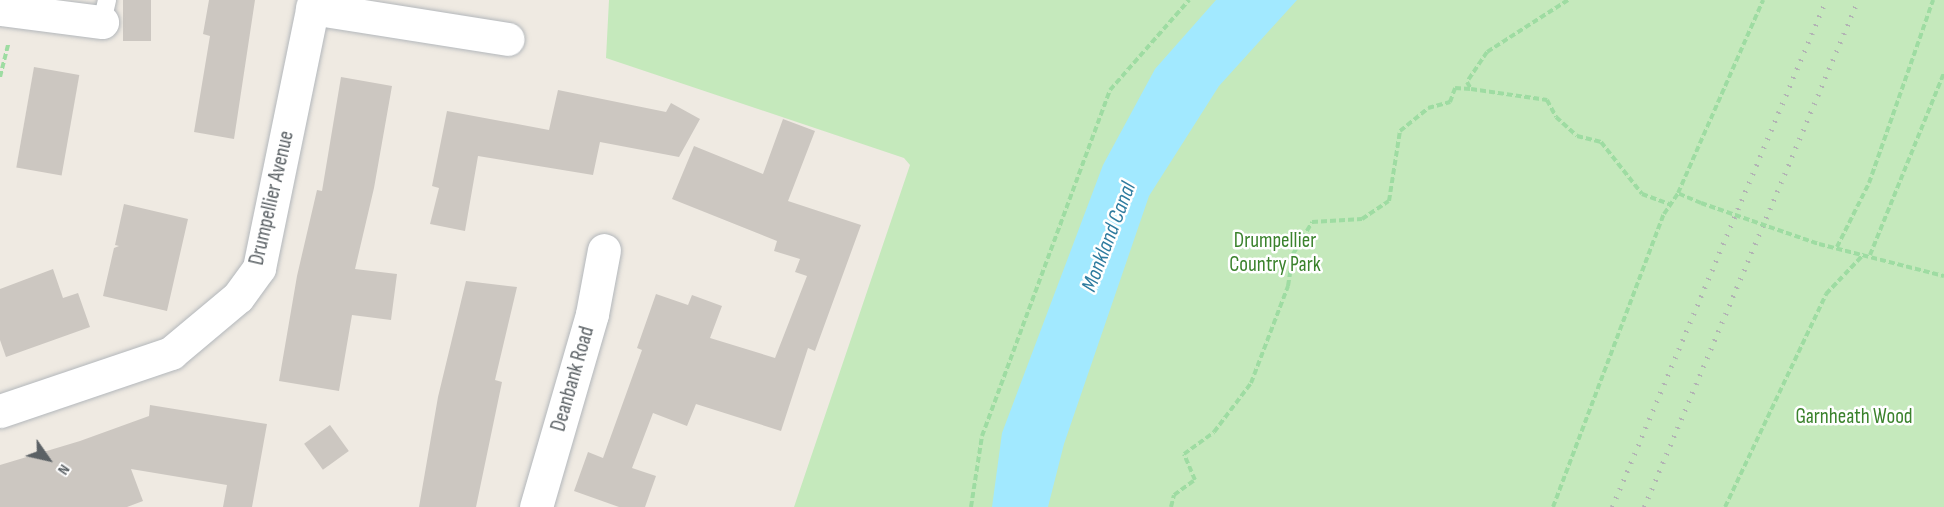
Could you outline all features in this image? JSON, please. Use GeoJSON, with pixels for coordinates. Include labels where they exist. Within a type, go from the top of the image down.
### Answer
{"type":"FeatureCollection","features":[{"type":"Feature","properties":{"kind":"street","name":"Drumpellier Avenue"},"geometry":{"type":"LineString","coordinates":[[0,411],[171,353],[238,297],[259,268],[313,4],[508,39]]}},
{"type":"Feature","properties":{"kind":"street"},"geometry":{"type":"LineString","coordinates":[[0,9],[104,11]]}},
{"type":"Feature","properties":{"kind":"street","name":"Deanbank Road"},"geometry":{"type":"LineString","coordinates":[[536,507],[592,314],[604,250]]}},
{"type":"Feature","properties":{"kind":"path"},"geometry":{"type":"LineString","coordinates":[[971,507],[982,436],[1110,90],[1189,0]]}},
{"type":"Feature","properties":{"kind":"path"},"geometry":{"type":"LineString","coordinates":[[1471,90],[1467,82],[1487,52],[1568,0]]}},
{"type":"Feature","properties":{"kind":"path"},"geometry":{"type":"LineString","coordinates":[[1553,507],[1670,204],[1678,193],[1763,0]]}},
{"type":"Feature","properties":{"kind":"path"},"geometry":{"type":"LineString","coordinates":[[1837,247],[1869,183],[1933,0]]}},
{"type":"Feature","properties":{"kind":"path"},"geometry":{"type":"LineString","coordinates":[[1870,255],[1944,74]]}},
{"type":"Feature","properties":{"kind":"path"},"geometry":{"type":"LineString","coordinates":[[1171,507],[1174,495],[1195,480],[1184,453],[1214,432],[1251,383],[1288,286],[1293,254],[1312,222],[1362,219],[1389,201],[1400,131],[1428,108],[1450,102],[1455,88],[1547,100],[1556,117],[1577,136],[1601,142],[1642,194],[1670,204]]}},
{"type":"Feature","properties":{"kind":"path"},"geometry":{"type":"LineString","coordinates":[[1678,193],[1819,244],[1870,255],[1944,276]]}},
{"type":"Feature","properties":{"kind":"path"},"geometry":{"type":"LineString","coordinates":[[1725,507],[1826,294],[1864,254]]}},
{"type":"Feature","properties":{"kind":"green space","name":"Drumpellier Country Park"},"geometry":{"type":"Polygon","coordinates":[[[609,0],[1944,0],[1944,507],[794,507],[910,165],[904,158],[606,58],[609,0]]]}},
{"type":"Feature","properties":{"kind":"water","name":"Monkland Canal"},"geometry":{"type":"Polygon","coordinates":[[[1216,0],[1297,0],[1219,86],[1149,196],[1064,444],[1048,507],[992,507],[1002,433],[1103,165],[1155,69],[1216,0]]]}},
{"type":"Feature","properties":{"kind":"building"},"geometry":{"type":"Polygon","coordinates":[[[123,0],[151,0],[151,41],[123,41],[123,0]]]}},
{"type":"Feature","properties":{"kind":"building"},"geometry":{"type":"Polygon","coordinates":[[[209,0],[255,0],[234,139],[194,132],[210,36],[203,34],[209,0]]]}},
{"type":"Feature","properties":{"kind":"building"},"geometry":{"type":"Polygon","coordinates":[[[34,67],[79,75],[62,175],[16,167],[34,67]]]}},
{"type":"Feature","properties":{"kind":"building"},"geometry":{"type":"Polygon","coordinates":[[[341,77],[392,86],[374,188],[355,269],[397,274],[391,320],[352,315],[339,391],[279,381],[297,276],[317,190],[322,191],[341,77]]]}},
{"type":"Feature","properties":{"kind":"building"},"geometry":{"type":"Polygon","coordinates":[[[558,90],[666,112],[671,103],[700,119],[679,157],[600,142],[593,175],[478,156],[465,231],[430,224],[439,188],[432,186],[447,111],[549,130],[558,90]]]}},
{"type":"Feature","properties":{"kind":"building"},"geometry":{"type":"Polygon","coordinates":[[[783,119],[815,131],[788,201],[861,225],[815,351],[808,348],[781,431],[696,404],[687,426],[653,413],[632,468],[656,476],[645,507],[619,507],[574,491],[588,452],[603,458],[642,350],[637,348],[656,294],[688,305],[692,295],[722,306],[710,338],[775,358],[807,276],[795,272],[800,259],[774,251],[777,241],[672,199],[694,146],[763,174],[783,119]]]}},
{"type":"Feature","properties":{"kind":"building"},"geometry":{"type":"Polygon","coordinates":[[[124,204],[188,219],[167,311],[103,296],[114,248],[119,246],[115,245],[124,204]]]}},
{"type":"Feature","properties":{"kind":"building"},"geometry":{"type":"Polygon","coordinates":[[[53,269],[63,298],[78,293],[90,327],[6,357],[0,340],[0,289],[53,269]]]}},
{"type":"Feature","properties":{"kind":"building"},"geometry":{"type":"Polygon","coordinates":[[[466,281],[517,287],[495,380],[502,382],[476,507],[419,507],[438,397],[466,281]]]}},
{"type":"Feature","properties":{"kind":"building"},"geometry":{"type":"Polygon","coordinates":[[[150,405],[267,424],[252,507],[223,507],[227,485],[131,469],[143,501],[127,507],[0,507],[0,465],[80,441],[149,416],[150,405]]]}},
{"type":"Feature","properties":{"kind":"building"},"geometry":{"type":"Polygon","coordinates":[[[330,425],[349,451],[323,470],[304,444],[330,425]]]}},
{"type":"Feature","properties":{"kind":"railway"},"geometry":{"type":"LineString","coordinates":[[1612,507],[1826,0]]}},
{"type":"Feature","properties":{"kind":"railway"},"geometry":{"type":"LineString","coordinates":[[1644,507],[1858,0]]}},
{"type":"Feature","properties":{"kind":"park label","name":"Garnheath Wood"},"geometry":{"type":"Point","coordinates":[1854,417]}}]}
